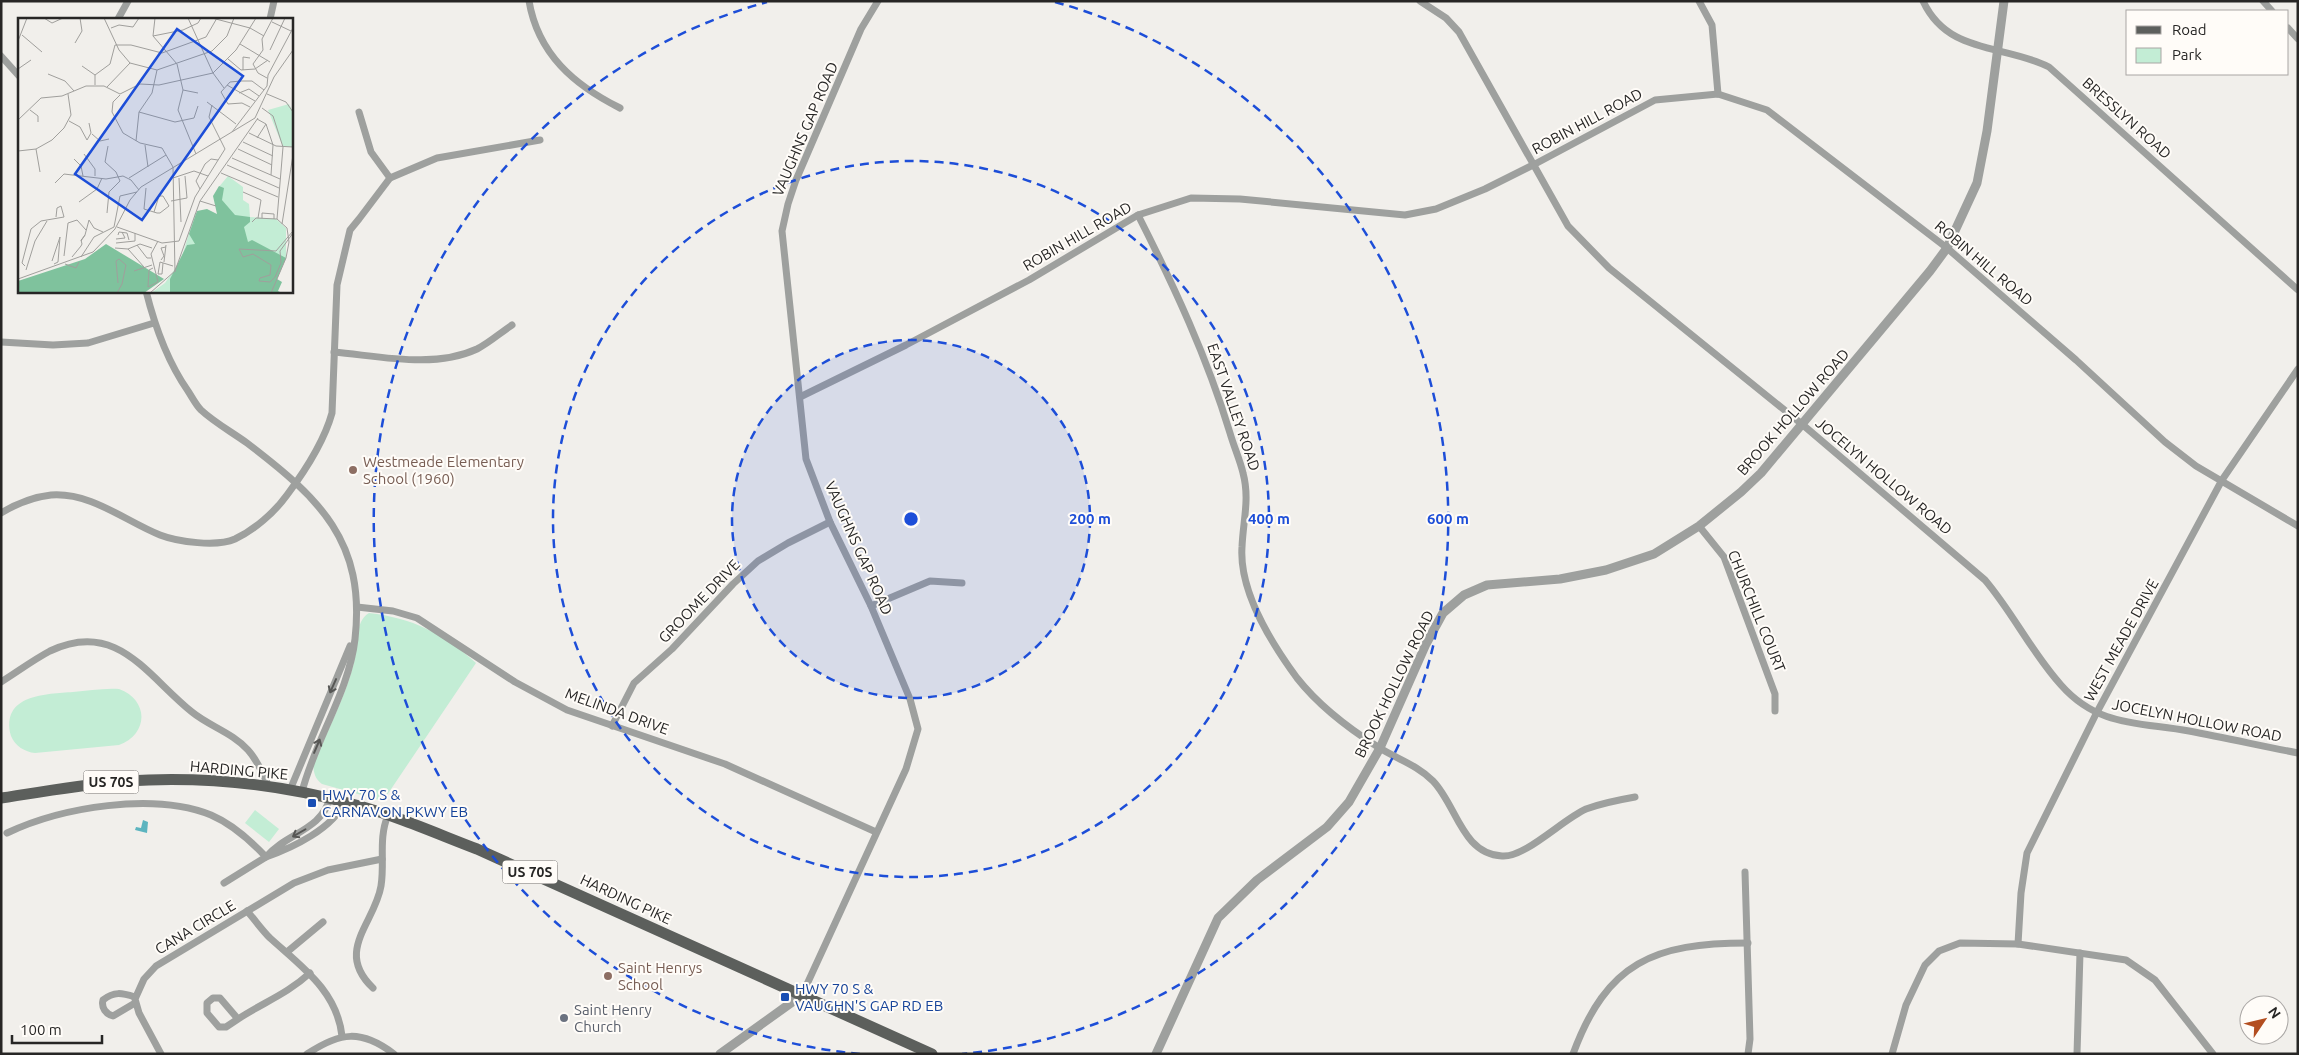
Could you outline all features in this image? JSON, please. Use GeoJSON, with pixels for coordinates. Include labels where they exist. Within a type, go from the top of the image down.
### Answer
{"type":"FeatureCollection","features":[{"type":"Feature","properties":{"kind":"main road","name":"HARDING PIKE"},"geometry":{"type":"LineString","coordinates":[[1,798],[128,781],[202,780],[269,787],[330,798],[388,815],[477,849],[932,1054]]}},
{"type":"Feature","properties":{"kind":"street"},"geometry":{"type":"LineString","coordinates":[[119,18],[128,1]]}},
{"type":"Feature","properties":{"kind":"street"},"geometry":{"type":"LineString","coordinates":[[270,18],[274,1]]}},
{"type":"Feature","properties":{"kind":"street"},"geometry":{"type":"LineString","coordinates":[[529,1],[538,34],[551,57],[594,94],[620,108]]}},
{"type":"Feature","properties":{"kind":"street","name":"VAUGHNS GAP ROAD"},"geometry":{"type":"LineString","coordinates":[[720,1054],[802,995],[906,769],[918,729],[910,699],[870,606],[830,522],[806,459],[783,229],[796,180],[861,29],[878,1]]}},
{"type":"Feature","properties":{"kind":"street","name":"JOCELYN HOLLOW ROAD"},"geometry":{"type":"LineString","coordinates":[[1420,1],[1446,18],[1459,32],[1536,164],[1568,226],[1609,268],[1802,426],[1985,580],[2061,686],[2096,714],[2122,722],[2186,731],[2298,753]]}},
{"type":"Feature","properties":{"kind":"street"},"geometry":{"type":"LineString","coordinates":[[1699,1],[1712,25],[1718,94]]}},
{"type":"Feature","properties":{"kind":"street","name":"BRESSLYN ROAD"},"geometry":{"type":"LineString","coordinates":[[1923,1],[1933,21],[1957,39],[2032,59],[2049,68],[2298,290]]}},
{"type":"Feature","properties":{"kind":"street","name":"BROOK HOLLOW ROAD"},"geometry":{"type":"LineString","coordinates":[[1156,1054],[1218,918],[1257,880],[1327,827],[1349,802],[1380,748],[1426,644],[1443,613],[1464,596],[1488,585],[1560,579],[1606,570],[1654,554],[1699,526],[1748,486],[1802,426],[1947,248],[1974,191],[1980,169],[2004,1]]}},
{"type":"Feature","properties":{"kind":"street"},"geometry":{"type":"LineString","coordinates":[[2289,29],[2298,39]]}},
{"type":"Feature","properties":{"kind":"street"},"geometry":{"type":"LineString","coordinates":[[1,56],[18,75]]}},
{"type":"Feature","properties":{"kind":"street","name":"ROBIN HILL ROAD"},"geometry":{"type":"LineString","coordinates":[[800,397],[906,345],[1029,280],[1138,215],[1191,198],[1240,199],[1405,215],[1436,209],[1485,190],[1655,100],[1718,94],[1767,110],[1947,248],[2165,442],[2196,466],[2298,526]]}},
{"type":"Feature","properties":{"kind":"street"},"geometry":{"type":"LineString","coordinates":[[359,112],[371,152],[390,178]]}},
{"type":"Feature","properties":{"kind":"street"},"geometry":{"type":"LineString","coordinates":[[1,513],[16,504],[50,495],[98,503],[160,535],[180,540],[210,542],[233,540],[253,527],[277,508],[296,482],[330,420],[337,285],[350,230],[390,178],[437,158],[540,140]]}},
{"type":"Feature","properties":{"kind":"street","name":"EAST VALLEY ROAD"},"geometry":{"type":"LineString","coordinates":[[1138,215],[1180,299],[1215,384],[1243,472],[1247,493],[1242,546],[1242,564],[1246,581],[1274,645],[1298,680],[1343,724],[1380,748],[1419,768],[1447,799],[1470,842],[1484,853],[1503,857],[1518,854],[1584,810],[1603,803],[1635,797]]}},
{"type":"Feature","properties":{"kind":"street"},"geometry":{"type":"LineString","coordinates":[[146,292],[154,323],[174,371],[200,409],[296,482],[323,510],[343,544],[353,571],[357,606],[355,642],[344,681],[309,766],[302,792]]}},
{"type":"Feature","properties":{"kind":"street"},"geometry":{"type":"LineString","coordinates":[[1,342],[53,345],[88,343],[154,323]]}},
{"type":"Feature","properties":{"kind":"street"},"geometry":{"type":"LineString","coordinates":[[334,352],[418,360],[461,355],[478,349],[512,325]]}},
{"type":"Feature","properties":{"kind":"street","name":"WEST MEADE DRIVE"},"geometry":{"type":"LineString","coordinates":[[2018,944],[2027,853],[2096,714],[2222,480],[2298,369]]}},
{"type":"Feature","properties":{"kind":"street","name":"GROOME DRIVE"},"geometry":{"type":"LineString","coordinates":[[612,726],[634,683],[672,649],[733,584],[758,561],[788,543],[830,522]]}},
{"type":"Feature","properties":{"kind":"street","name":"CHURCHILL COURT"},"geometry":{"type":"LineString","coordinates":[[1699,526],[1724,558],[1775,694],[1775,712]]}},
{"type":"Feature","properties":{"kind":"street"},"geometry":{"type":"LineString","coordinates":[[870,606],[930,582],[962,583]]}},
{"type":"Feature","properties":{"kind":"street","name":"MELINDA DRIVE"},"geometry":{"type":"LineString","coordinates":[[357,606],[394,611],[417,618],[530,691],[567,710],[738,770],[876,832]]}},
{"type":"Feature","properties":{"kind":"street"},"geometry":{"type":"LineString","coordinates":[[290,790],[347,654],[356,624]]}},
{"type":"Feature","properties":{"kind":"street"},"geometry":{"type":"LineString","coordinates":[[1,682],[42,656],[65,646],[91,642],[114,647],[136,660],[196,715],[242,744],[255,758],[269,787]]}},
{"type":"Feature","properties":{"kind":"street"},"geometry":{"type":"LineString","coordinates":[[266,856],[274,847],[319,820],[326,811],[330,798]]}},
{"type":"Feature","properties":{"kind":"street"},"geometry":{"type":"LineString","coordinates":[[224,883],[266,856],[287,848],[324,828],[337,814],[344,802]]}},
{"type":"Feature","properties":{"kind":"street"},"geometry":{"type":"LineString","coordinates":[[7,833],[40,819],[69,812],[120,805],[170,807],[193,810],[215,817],[246,838],[266,856]]}},
{"type":"Feature","properties":{"kind":"street"},"geometry":{"type":"LineString","coordinates":[[373,988],[361,969],[356,948],[380,892],[382,835],[388,815]]}},
{"type":"Feature","properties":{"kind":"street"},"geometry":{"type":"LineString","coordinates":[[247,911],[306,878],[349,865],[382,859]]}},
{"type":"Feature","properties":{"kind":"street"},"geometry":{"type":"LineString","coordinates":[[1745,872],[1750,1039],[1748,1054]]}},
{"type":"Feature","properties":{"kind":"street","name":"CANA CIRCLE"},"geometry":{"type":"LineString","coordinates":[[161,1054],[135,1000],[144,979],[162,962],[247,911],[267,935],[310,973],[334,1006],[340,1022],[342,1036]]}},
{"type":"Feature","properties":{"kind":"street"},"geometry":{"type":"LineString","coordinates":[[287,952],[323,922]]}},
{"type":"Feature","properties":{"kind":"street"},"geometry":{"type":"LineString","coordinates":[[1573,1054],[1602,996],[1615,981],[1641,962],[1665,950],[1715,943],[1748,943]]}},
{"type":"Feature","properties":{"kind":"street"},"geometry":{"type":"LineString","coordinates":[[1892,1054],[1895,1035],[1916,981],[1925,965],[1939,951],[1960,943],[2018,944],[2126,960],[2155,980],[2214,1054]]}},
{"type":"Feature","properties":{"kind":"street"},"geometry":{"type":"LineString","coordinates":[[2077,1054],[2080,953]]}},
{"type":"Feature","properties":{"kind":"street"},"geometry":{"type":"LineString","coordinates":[[238,1019],[220,998],[213,998],[207,1003],[206,1011],[219,1027],[226,1027],[260,1005],[285,994],[310,973]]}},
{"type":"Feature","properties":{"kind":"street"},"geometry":{"type":"LineString","coordinates":[[308,1054],[324,1043],[342,1036],[355,1036],[370,1040],[394,1054]]}},
{"type":"Feature","properties":{"kind":"green space"},"geometry":{"type":"Polygon","coordinates":[[[369,613],[385,615],[413,623],[439,635],[464,652],[476,663],[383,801],[322,784],[315,776],[313,765],[346,689],[354,663],[357,635],[361,622],[369,613]]]}},
{"type":"Feature","properties":{"kind":"green space"},"geometry":{"type":"Polygon","coordinates":[[[119,689],[129,694],[136,701],[142,717],[136,733],[129,740],[119,745],[35,753],[21,748],[11,736],[9,722],[12,712],[19,704],[28,699],[51,694],[119,689]]]}},
{"type":"Feature","properties":{"kind":"green space"},"geometry":{"type":"Polygon","coordinates":[[[255,810],[279,829],[269,842],[245,823],[255,810]]]}},
{"type":"Feature","properties":{"kind":"water"},"geometry":{"type":"Polygon","coordinates":[[[143,820],[148,822],[147,833],[135,830],[136,827],[141,828],[143,820]]]}},
{"type":"Feature","properties":{"kind":"place","name":"Westmeade Elementary School (1960)"},"geometry":{"type":"Point","coordinates":[353,470]}},
{"type":"Feature","properties":{"kind":"place","name":"HWY 70 S & CARNAVON PKWY EB"},"geometry":{"type":"Point","coordinates":[312,803]}},
{"type":"Feature","properties":{"kind":"place","name":"Saint Henrys School"},"geometry":{"type":"Point","coordinates":[608,976]}},
{"type":"Feature","properties":{"kind":"place","name":"HWY 70 S & VAUGHN'S GAP RD EB"},"geometry":{"type":"Point","coordinates":[785,997]}},
{"type":"Feature","properties":{"kind":"place","name":"Saint Henry Church"},"geometry":{"type":"Point","coordinates":[564,1018]}}]}
